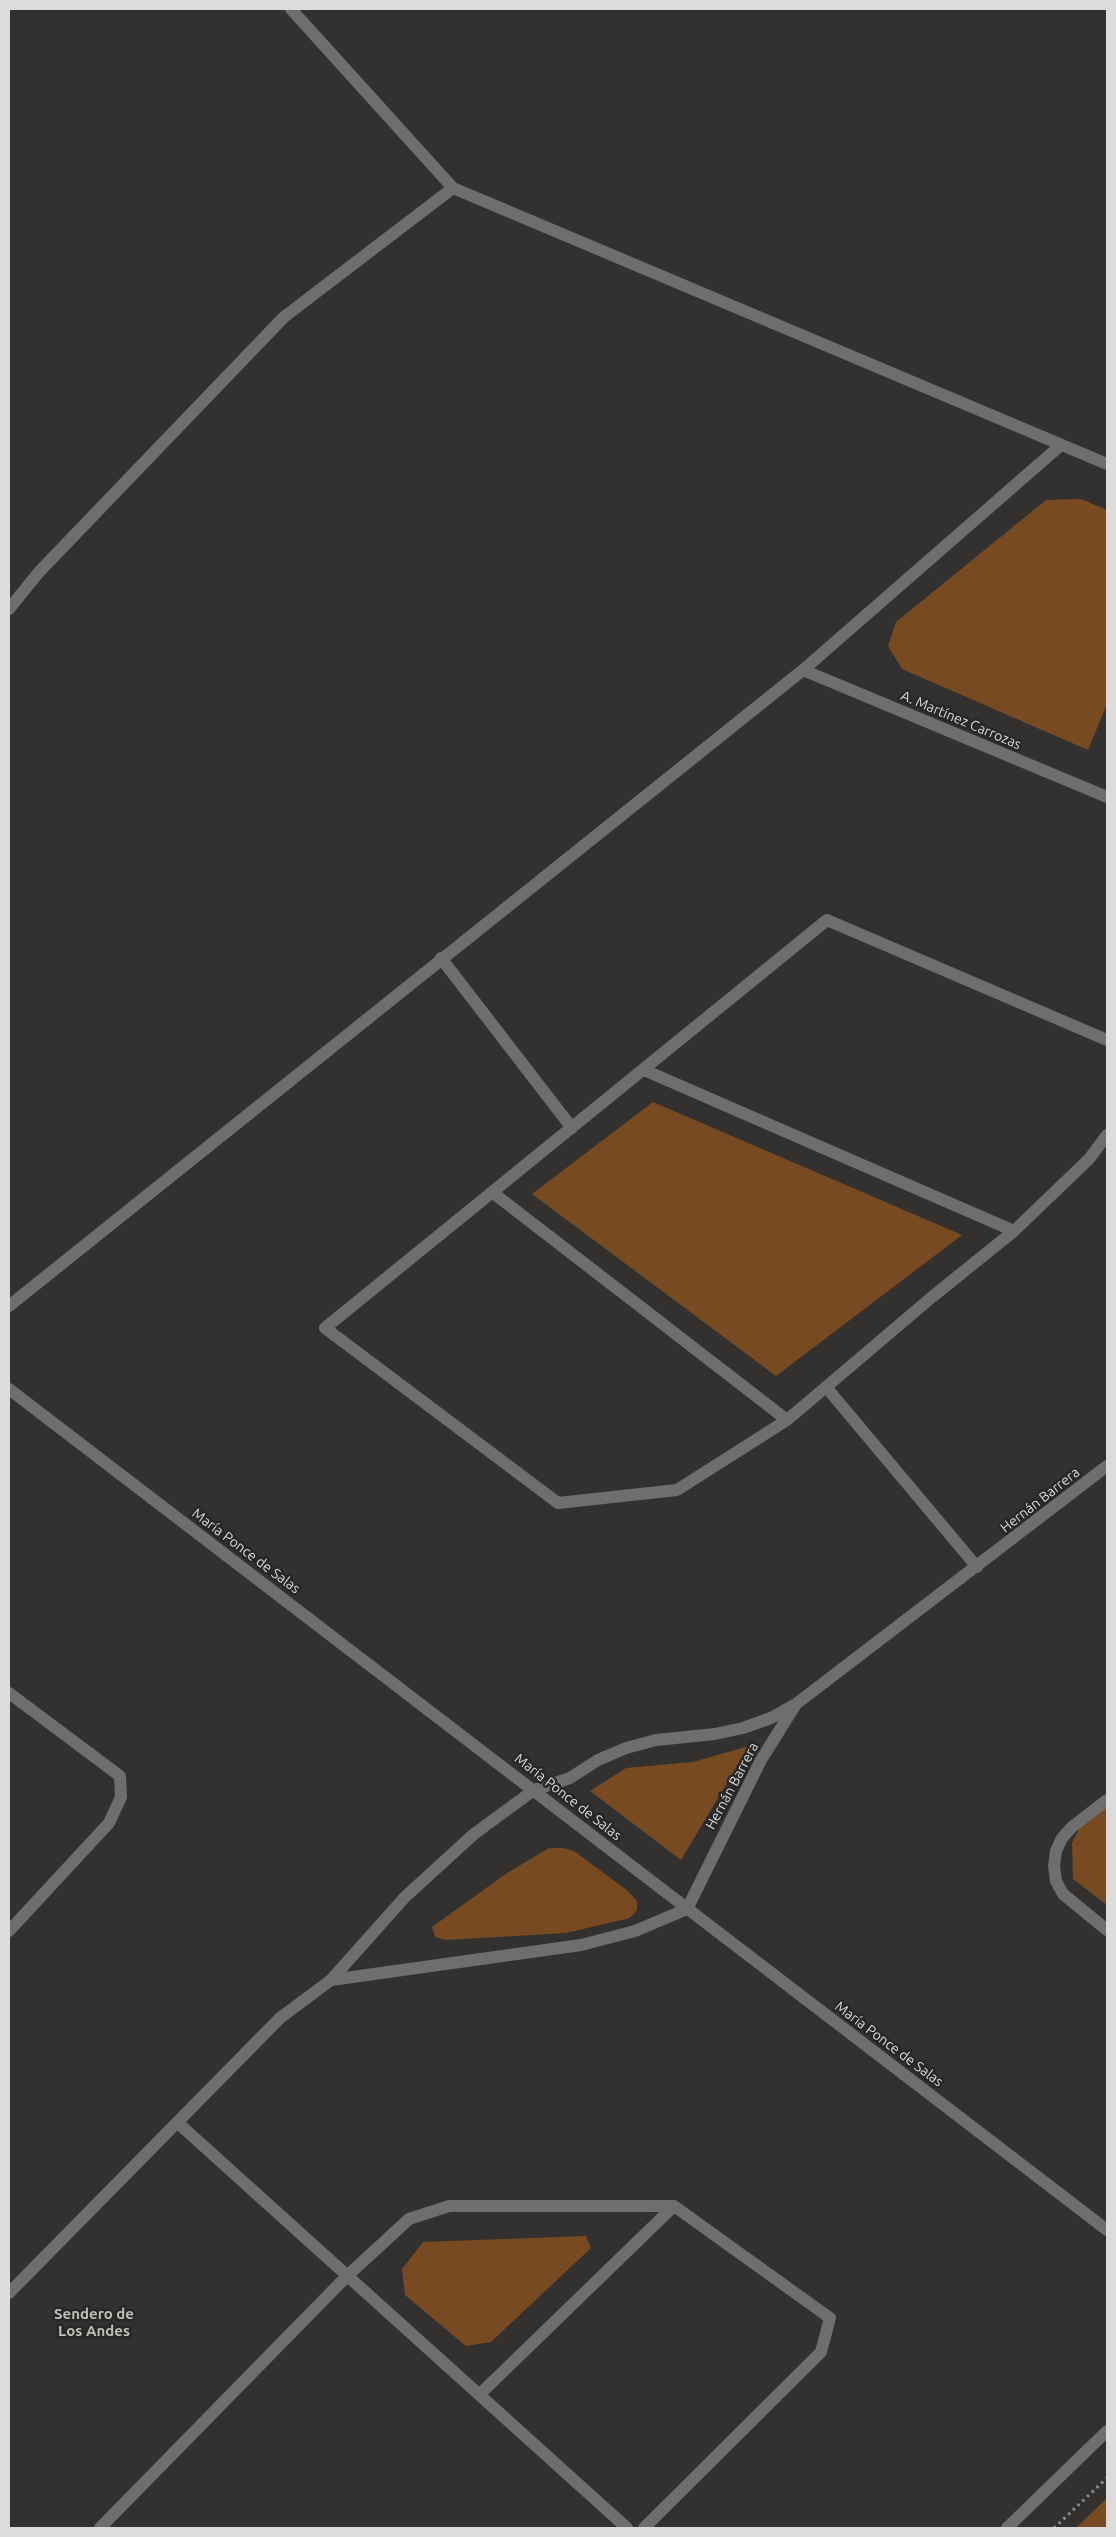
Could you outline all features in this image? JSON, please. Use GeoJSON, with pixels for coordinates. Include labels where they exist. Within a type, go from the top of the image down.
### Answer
{"type":"FeatureCollection","features":[{"type":"Feature","properties":{"kind":"street"},"geometry":{"type":"LineString","coordinates":[[291,9],[453,188],[1107,464]]}},
{"type":"Feature","properties":{"kind":"street"},"geometry":{"type":"LineString","coordinates":[[9,608],[39,572],[284,317],[453,188]]}},
{"type":"Feature","properties":{"kind":"street"},"geometry":{"type":"LineString","coordinates":[[9,1306],[803,670],[1061,445]]}},
{"type":"Feature","properties":{"kind":"street","name":"A. Martínez Carrozas"},"geometry":{"type":"LineString","coordinates":[[803,670],[1107,797]]}},
{"type":"Feature","properties":{"kind":"street"},"geometry":{"type":"LineString","coordinates":[[1107,1040],[827,920],[325,1328],[558,1503],[677,1490],[787,1420],[932,1297],[1014,1231],[1089,1159],[1107,1135]]}},
{"type":"Feature","properties":{"kind":"street"},"geometry":{"type":"LineString","coordinates":[[442,958],[572,1128]]}},
{"type":"Feature","properties":{"kind":"street"},"geometry":{"type":"LineString","coordinates":[[644,1070],[1014,1231]]}},
{"type":"Feature","properties":{"kind":"street"},"geometry":{"type":"LineString","coordinates":[[492,1192],[787,1420]]}},
{"type":"Feature","properties":{"kind":"street"},"geometry":{"type":"LineString","coordinates":[[826,1387],[978,1567]]}},
{"type":"Feature","properties":{"kind":"street","name":"María Ponce de Salas"},"geometry":{"type":"LineString","coordinates":[[9,1389],[1107,2230]]}},
{"type":"Feature","properties":{"kind":"street","name":"Hernán Barrera"},"geometry":{"type":"LineString","coordinates":[[687,1909],[761,1760],[796,1704],[978,1567],[1107,1466]]}},
{"type":"Feature","properties":{"kind":"street"},"geometry":{"type":"LineString","coordinates":[[9,1693],[120,1776],[121,1797],[109,1823],[9,1931]]}},
{"type":"Feature","properties":{"kind":"street"},"geometry":{"type":"LineString","coordinates":[[9,2293],[280,2018],[331,1980],[405,1897],[474,1834],[534,1790],[570,1778],[598,1760],[626,1748],[656,1740],[716,1734],[744,1728],[771,1718],[796,1704]]}},
{"type":"Feature","properties":{"kind":"street"},"geometry":{"type":"LineString","coordinates":[[1107,1800],[1072,1826],[1062,1838],[1056,1851],[1054,1866],[1056,1881],[1063,1894],[1107,1930]]}},
{"type":"Feature","properties":{"kind":"street"},"geometry":{"type":"LineString","coordinates":[[331,1980],[581,1945],[635,1931],[687,1909]]}},
{"type":"Feature","properties":{"kind":"street"},"geometry":{"type":"LineString","coordinates":[[178,2123],[628,2528]]}},
{"type":"Feature","properties":{"kind":"street"},"geometry":{"type":"LineString","coordinates":[[100,2528],[347,2276],[409,2219],[449,2206],[674,2206],[830,2318],[821,2352],[644,2528]]}},
{"type":"Feature","properties":{"kind":"street"},"geometry":{"type":"LineString","coordinates":[[480,2394],[674,2206]]}},
{"type":"Feature","properties":{"kind":"street"},"geometry":{"type":"LineString","coordinates":[[1008,2528],[1107,2431]]}},
{"type":"Feature","properties":{"kind":"path"},"geometry":{"type":"LineString","coordinates":[[1054,2528],[1107,2478]]}},
{"type":"Feature","properties":{"kind":"shaded area"},"geometry":{"type":"Polygon","coordinates":[[[1081,499],[1107,510],[1107,704],[1088,750],[902,669],[888,646],[896,622],[1046,500],[1081,499]]]}},
{"type":"Feature","properties":{"kind":"shaded area"},"geometry":{"type":"Polygon","coordinates":[[[653,1102],[962,1235],[776,1376],[532,1194],[653,1102]]]}},
{"type":"Feature","properties":{"kind":"shaded area"},"geometry":{"type":"Polygon","coordinates":[[[749,1746],[681,1860],[590,1791],[626,1768],[693,1762],[749,1746]]]}},
{"type":"Feature","properties":{"kind":"shaded area"},"geometry":{"type":"Polygon","coordinates":[[[1107,1803],[1107,1905],[1073,1879],[1072,1843],[1082,1823],[1107,1803]]]}},
{"type":"Feature","properties":{"kind":"shaded area"},"geometry":{"type":"Polygon","coordinates":[[[549,1848],[563,1848],[574,1851],[628,1891],[637,1901],[637,1910],[630,1918],[566,1933],[446,1940],[435,1937],[432,1927],[507,1873],[549,1848]]]}},
{"type":"Feature","properties":{"kind":"shaded area"},"geometry":{"type":"Polygon","coordinates":[[[586,2236],[591,2248],[491,2342],[466,2346],[405,2295],[402,2269],[423,2242],[586,2236]]]}},
{"type":"Feature","properties":{"kind":"shaded area"},"geometry":{"type":"Polygon","coordinates":[[[1107,2498],[1107,2528],[1076,2528],[1107,2498]]]}},
{"type":"Feature","properties":{"kind":"district","name":"Sendero de Los Andes"},"geometry":{"type":"Point","coordinates":[94,2322]}}]}
